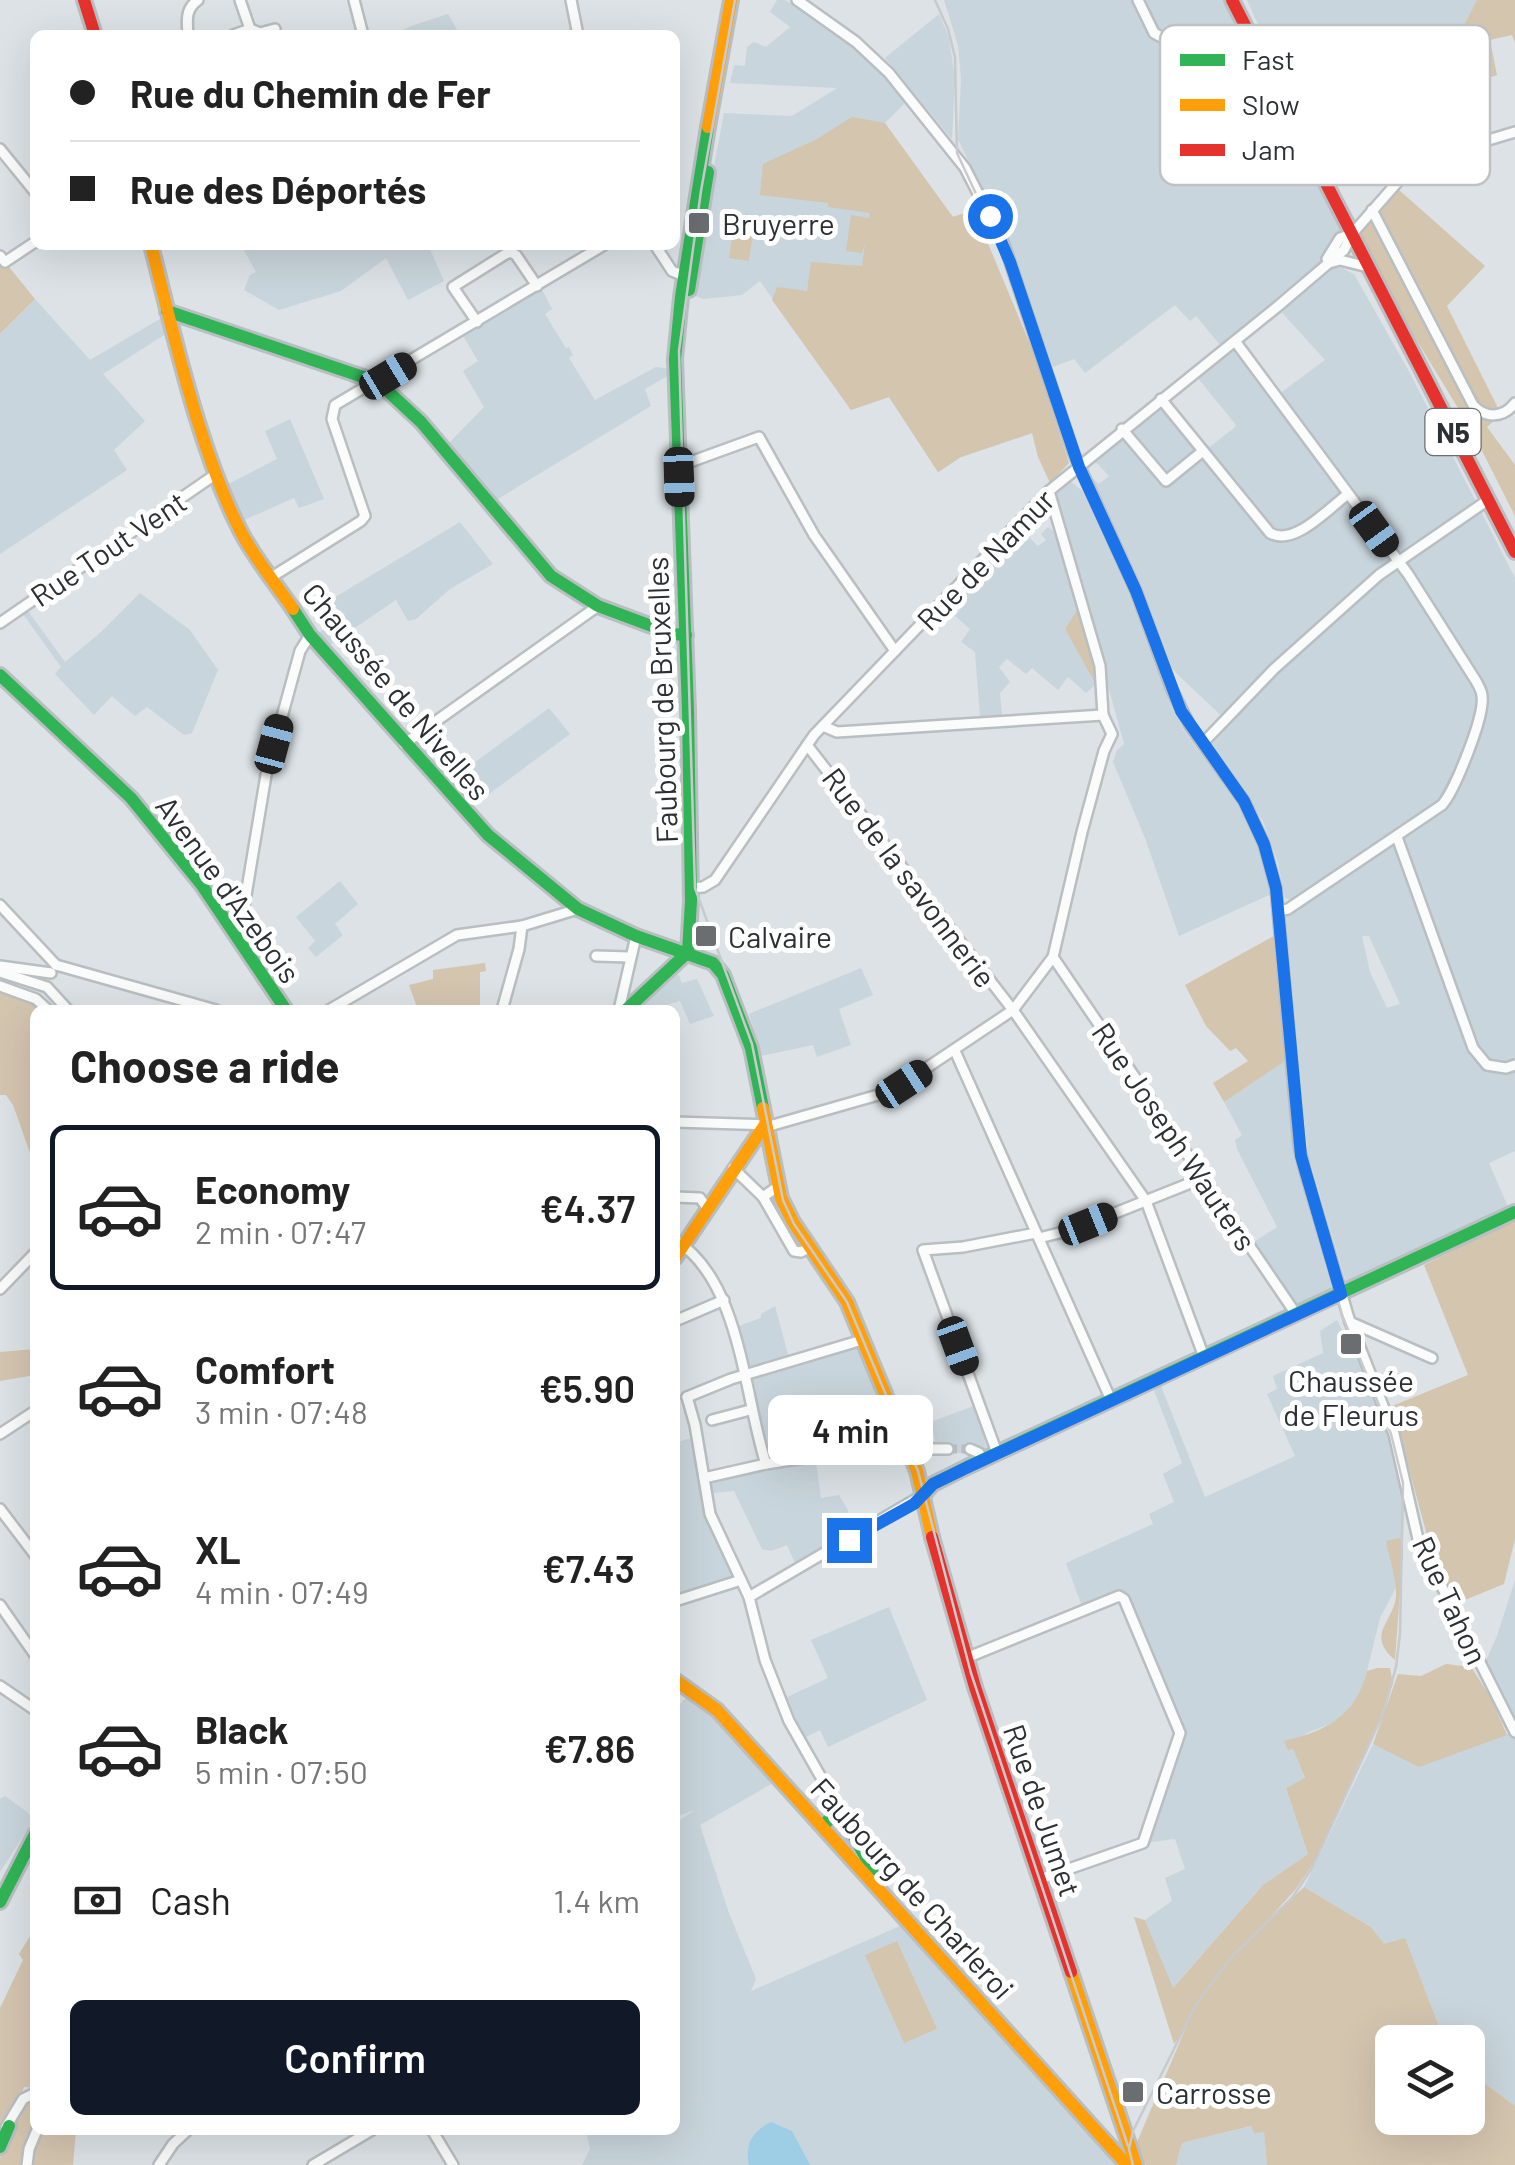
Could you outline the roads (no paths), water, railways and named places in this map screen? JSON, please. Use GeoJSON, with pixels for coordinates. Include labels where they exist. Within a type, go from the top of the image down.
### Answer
{"type":"FeatureCollection","features":[{"type":"Feature","properties":{"kind":"main road"},"geometry":{"type":"LineString","coordinates":[[84,0],[94,30]]}},
{"type":"Feature","properties":{"kind":"main road","name":"Faubourg de Bruxelles"},"geometry":{"type":"LineString","coordinates":[[688,952],[691,881],[686,636],[675,368],[735,0]]}},
{"type":"Feature","properties":{"kind":"main road","name":"N5"},"geometry":{"type":"LineString","coordinates":[[1232,0],[1245,25]]}},
{"type":"Feature","properties":{"kind":"main road","name":"N5"},"geometry":{"type":"LineString","coordinates":[[1327,185],[1515,552]]}},
{"type":"Feature","properties":{"kind":"main road","name":"Chaussée de Nivelles"},"geometry":{"type":"LineString","coordinates":[[152,250],[216,474],[242,534],[310,635],[488,836],[578,910],[636,936],[688,952],[719,968]]}},
{"type":"Feature","properties":{"kind":"main road"},"geometry":{"type":"LineString","coordinates":[[169,318],[378,382],[421,422],[552,576],[598,606],[686,636]]}},
{"type":"Feature","properties":{"kind":"main road","name":"Avenue d'Azebois"},"geometry":{"type":"LineString","coordinates":[[0,674],[131,798],[230,924],[283,1005]]}},
{"type":"Feature","properties":{"kind":"main road"},"geometry":{"type":"LineString","coordinates":[[628,1005],[674,969],[688,952]]}},
{"type":"Feature","properties":{"kind":"main road","name":"Rue de Jumet"},"geometry":{"type":"LineString","coordinates":[[719,968],[749,1041],[777,1187],[787,1212],[841,1292],[907,1446],[966,1658],[1040,1878],[1117,2138]]}},
{"type":"Feature","properties":{"kind":"main road"},"geometry":{"type":"LineString","coordinates":[[680,1243],[766,1122]]}},
{"type":"Feature","properties":{"kind":"main road"},"geometry":{"type":"LineString","coordinates":[[923,1495],[933,1484],[982,1460],[1515,1212]]}},
{"type":"Feature","properties":{"kind":"main road","name":"Faubourg de Charleroi"},"geometry":{"type":"LineString","coordinates":[[680,1684],[717,1710],[826,1819],[839,1843],[1060,2086],[1117,2138]]}},
{"type":"Feature","properties":{"kind":"main road"},"geometry":{"type":"LineString","coordinates":[[826,1819],[841,1813],[878,1881],[1060,2086]]}},
{"type":"Feature","properties":{"kind":"main road"},"geometry":{"type":"LineString","coordinates":[[839,1843],[846,1844],[854,1835]]}},
{"type":"Feature","properties":{"kind":"main road"},"geometry":{"type":"LineString","coordinates":[[0,1902],[30,1844]]}},
{"type":"Feature","properties":{"kind":"main road"},"geometry":{"type":"LineString","coordinates":[[0,2147],[4,2129]]}},
{"type":"Feature","properties":{"kind":"main road"},"geometry":{"type":"LineString","coordinates":[[1117,2138],[1136,2165]]}},
{"type":"Feature","properties":{"kind":"main road"},"geometry":{"type":"LineString","coordinates":[[1117,2138],[1127,2165]]}},
{"type":"Feature","properties":{"kind":"street"},"geometry":{"type":"LineString","coordinates":[[187,30],[190,7],[198,0]]}},
{"type":"Feature","properties":{"kind":"street"},"geometry":{"type":"LineString","coordinates":[[240,0],[250,30]]}},
{"type":"Feature","properties":{"kind":"street"},"geometry":{"type":"LineString","coordinates":[[577,30],[571,2],[586,0]]}},
{"type":"Feature","properties":{"kind":"street","name":"Rue Tahon"},"geometry":{"type":"LineString","coordinates":[[797,0],[856,42],[889,73],[965,168],[1004,244],[1079,467],[1136,591],[1181,711],[1236,788],[1256,824],[1273,876],[1279,911],[1300,1146],[1341,1294],[1394,1434],[1424,1555],[1515,1732]]}},
{"type":"Feature","properties":{"kind":"street"},"geometry":{"type":"LineString","coordinates":[[1138,0],[1154,34],[1160,37]]}},
{"type":"Feature","properties":{"kind":"street"},"geometry":{"type":"LineString","coordinates":[[356,1],[362,30]]}},
{"type":"Feature","properties":{"kind":"street","name":"Rue de Namur"},"geometry":{"type":"LineString","coordinates":[[1490,141],[1515,132]]}},
{"type":"Feature","properties":{"kind":"street"},"geometry":{"type":"LineString","coordinates":[[0,149],[30,186]]}},
{"type":"Feature","properties":{"kind":"street","name":"Rue de Namur"},"geometry":{"type":"LineString","coordinates":[[691,881],[706,886],[714,880],[823,726],[1049,491],[1322,266],[1340,238],[1352,234],[1395,185]]}},
{"type":"Feature","properties":{"kind":"street"},"geometry":{"type":"LineString","coordinates":[[1372,210],[1473,405],[1479,411],[1496,415],[1515,403]]}},
{"type":"Feature","properties":{"kind":"street"},"geometry":{"type":"LineString","coordinates":[[2,259],[30,245]]}},
{"type":"Feature","properties":{"kind":"street"},"geometry":{"type":"LineString","coordinates":[[270,578],[365,516],[332,412],[335,405],[596,250]]}},
{"type":"Feature","properties":{"kind":"street"},"geometry":{"type":"LineString","coordinates":[[658,250],[675,274],[688,277]]}},
{"type":"Feature","properties":{"kind":"street"},"geometry":{"type":"LineString","coordinates":[[476,322],[453,287],[504,254],[516,254],[536,286]]}},
{"type":"Feature","properties":{"kind":"street"},"geometry":{"type":"LineString","coordinates":[[1322,266],[1340,260],[1368,267]]}},
{"type":"Feature","properties":{"kind":"street"},"geometry":{"type":"LineString","coordinates":[[1235,341],[1400,564],[1476,681],[1482,701],[1450,796],[1432,814],[1288,909],[1279,911]]}},
{"type":"Feature","properties":{"kind":"street"},"geometry":{"type":"LineString","coordinates":[[1160,399],[1278,538],[1290,536],[1348,494]]}},
{"type":"Feature","properties":{"kind":"street"},"geometry":{"type":"LineString","coordinates":[[1122,429],[1166,481],[1203,451]]}},
{"type":"Feature","properties":{"kind":"street"},"geometry":{"type":"LineString","coordinates":[[679,466],[759,437],[822,548],[895,652]]}},
{"type":"Feature","properties":{"kind":"street","name":"Rue Tout Vent"},"geometry":{"type":"LineString","coordinates":[[0,622],[216,474]]}},
{"type":"Feature","properties":{"kind":"street"},"geometry":{"type":"LineString","coordinates":[[680,1122],[776,1124],[892,1091],[1013,1010],[1053,958],[1082,832],[1112,734],[1103,715],[1102,676],[1049,491]]}},
{"type":"Feature","properties":{"kind":"street"},"geometry":{"type":"LineString","coordinates":[[1203,743],[1286,657],[1379,575],[1488,500]]}},
{"type":"Feature","properties":{"kind":"street"},"geometry":{"type":"LineString","coordinates":[[404,744],[598,606]]}},
{"type":"Feature","properties":{"kind":"street"},"geometry":{"type":"LineString","coordinates":[[230,924],[244,907],[266,775],[300,652],[310,635]]}},
{"type":"Feature","properties":{"kind":"street"},"geometry":{"type":"LineString","coordinates":[[823,726],[837,732],[1103,715]]}},
{"type":"Feature","properties":{"kind":"street","name":"Rue de la savonnerie"},"geometry":{"type":"LineString","coordinates":[[807,745],[1013,1010],[1146,1201],[1204,1358]]}},
{"type":"Feature","properties":{"kind":"street"},"geometry":{"type":"LineString","coordinates":[[1397,837],[1478,1057],[1494,1068],[1515,1065]]}},
{"type":"Feature","properties":{"kind":"street"},"geometry":{"type":"LineString","coordinates":[[0,906],[53,969]]}},
{"type":"Feature","properties":{"kind":"street"},"geometry":{"type":"LineString","coordinates":[[337,1005],[457,935],[522,926],[578,910]]}},
{"type":"Feature","properties":{"kind":"street"},"geometry":{"type":"LineString","coordinates":[[503,1005],[520,949],[522,926]]}},
{"type":"Feature","properties":{"kind":"street"},"geometry":{"type":"LineString","coordinates":[[623,1005],[636,936]]}},
{"type":"Feature","properties":{"kind":"street"},"geometry":{"type":"LineString","coordinates":[[596,956],[629,957]]}},
{"type":"Feature","properties":{"kind":"street","name":"Rue Joseph Wauters"},"geometry":{"type":"LineString","coordinates":[[1053,958],[1296,1314]]}},
{"type":"Feature","properties":{"kind":"street"},"geometry":{"type":"LineString","coordinates":[[0,969],[53,969],[196,1005]]}},
{"type":"Feature","properties":{"kind":"street"},"geometry":{"type":"LineString","coordinates":[[0,969],[47,987],[63,1005]]}},
{"type":"Feature","properties":{"kind":"street"},"geometry":{"type":"LineString","coordinates":[[45,1005],[53,969]]}},
{"type":"Feature","properties":{"kind":"street"},"geometry":{"type":"LineString","coordinates":[[0,986],[43,1005]]}},
{"type":"Feature","properties":{"kind":"street"},"geometry":{"type":"LineString","coordinates":[[955,1051],[1112,1400]]}},
{"type":"Feature","properties":{"kind":"street"},"geometry":{"type":"LineString","coordinates":[[733,1168],[762,1197],[800,1261]]}},
{"type":"Feature","properties":{"kind":"street"},"geometry":{"type":"LineString","coordinates":[[999,1452],[923,1250],[1076,1229],[1203,1178]]}},
{"type":"Feature","properties":{"kind":"street"},"geometry":{"type":"LineString","coordinates":[[762,1197],[777,1187]]}},
{"type":"Feature","properties":{"kind":"street"},"geometry":{"type":"LineString","coordinates":[[680,1197],[700,1198],[707,1208]]}},
{"type":"Feature","properties":{"kind":"street"},"geometry":{"type":"LineString","coordinates":[[680,1243],[704,1267],[724,1300],[766,1464]]}},
{"type":"Feature","properties":{"kind":"street"},"geometry":{"type":"LineString","coordinates":[[794,1251],[810,1247]]}},
{"type":"Feature","properties":{"kind":"street"},"geometry":{"type":"LineString","coordinates":[[0,1289],[30,1258]]}},
{"type":"Feature","properties":{"kind":"street"},"geometry":{"type":"LineString","coordinates":[[680,1319],[724,1300]]}},
{"type":"Feature","properties":{"kind":"street"},"geometry":{"type":"LineString","coordinates":[[1350,1322],[1432,1358]]}},
{"type":"Feature","properties":{"kind":"street"},"geometry":{"type":"LineString","coordinates":[[826,1819],[835,1802],[788,1721],[765,1660],[748,1597],[710,1514],[682,1394],[862,1340]]}},
{"type":"Feature","properties":{"kind":"street"},"geometry":{"type":"LineString","coordinates":[[712,1420],[750,1410]]}},
{"type":"Feature","properties":{"kind":"street"},"geometry":{"type":"LineString","coordinates":[[0,1434],[30,1414]]}},
{"type":"Feature","properties":{"kind":"street"},"geometry":{"type":"LineString","coordinates":[[704,1478],[766,1464],[907,1446],[948,1449]]}},
{"type":"Feature","properties":{"kind":"street"},"geometry":{"type":"LineString","coordinates":[[970,1449],[979,1453],[982,1460]]}},
{"type":"Feature","properties":{"kind":"street"},"geometry":{"type":"LineString","coordinates":[[748,1597],[914,1504],[923,1495]]}},
{"type":"Feature","properties":{"kind":"street"},"geometry":{"type":"LineString","coordinates":[[0,1509],[30,1546]]}},
{"type":"Feature","properties":{"kind":"street"},"geometry":{"type":"LineString","coordinates":[[680,1599],[741,1580]]}},
{"type":"Feature","properties":{"kind":"street"},"geometry":{"type":"LineString","coordinates":[[966,1658],[1118,1596],[1124,1598],[1180,1733],[1143,1843],[1040,1878]]}},
{"type":"Feature","properties":{"kind":"street"},"geometry":{"type":"LineString","coordinates":[[0,1605],[30,1649]]}},
{"type":"Feature","properties":{"kind":"street"},"geometry":{"type":"LineString","coordinates":[[0,1686],[30,1707]]}},
{"type":"Feature","properties":{"kind":"street"},"geometry":{"type":"LineString","coordinates":[[4,2129],[30,2093]]}},
{"type":"Feature","properties":{"kind":"street"},"geometry":{"type":"LineString","coordinates":[[28,2165],[35,2135]]}},
{"type":"Feature","properties":{"kind":"street"},"geometry":{"type":"LineString","coordinates":[[159,2165],[183,2135]]}},
{"type":"Feature","properties":{"kind":"street"},"geometry":{"type":"LineString","coordinates":[[313,2165],[364,2135]]}},
{"type":"Feature","properties":{"kind":"street"},"geometry":{"type":"LineString","coordinates":[[435,2135],[452,2165]]}},
{"type":"Feature","properties":{"kind":"water"},"geometry":{"type":"Polygon","coordinates":[[[771,2122],[792,2131],[810,2165],[749,2165],[751,2139],[771,2122]]]}},
{"type":"Feature","properties":{"kind":"tunnel"},"geometry":{"type":"LineString","coordinates":[[948,1449],[970,1449]]}},
{"type":"Feature","properties":{"kind":"tram line"},"geometry":{"type":"LineString","coordinates":[[735,0],[701,191],[679,351],[695,888],[752,1044],[783,1200],[794,1224],[847,1302],[918,1471],[971,1673],[1128,2146]]}},
{"type":"Feature","properties":{"kind":"tram line"},"geometry":{"type":"LineString","coordinates":[[935,0],[955,57],[957,153],[1003,252],[1073,459],[1138,602],[1172,698],[1239,799],[1265,857],[1274,901],[1298,1157],[1342,1315],[1391,1434],[1403,1483],[1400,1634],[1383,1714],[1312,1868],[1292,1898],[1233,1955],[1197,2003],[1133,2131],[1129,2149],[1133,2165]]}},
{"type":"Feature","properties":{"kind":"place","name":"Bruyerre"},"geometry":{"type":"Point","coordinates":[699,223]}},
{"type":"Feature","properties":{"kind":"place","name":"Calvaire"},"geometry":{"type":"Point","coordinates":[706,936]}},
{"type":"Feature","properties":{"kind":"place","name":"Chaussée de Fleurus"},"geometry":{"type":"Point","coordinates":[1351,1344]}},
{"type":"Feature","properties":{"kind":"place","name":"Carrosse"},"geometry":{"type":"Point","coordinates":[1133,2092]}}]}
